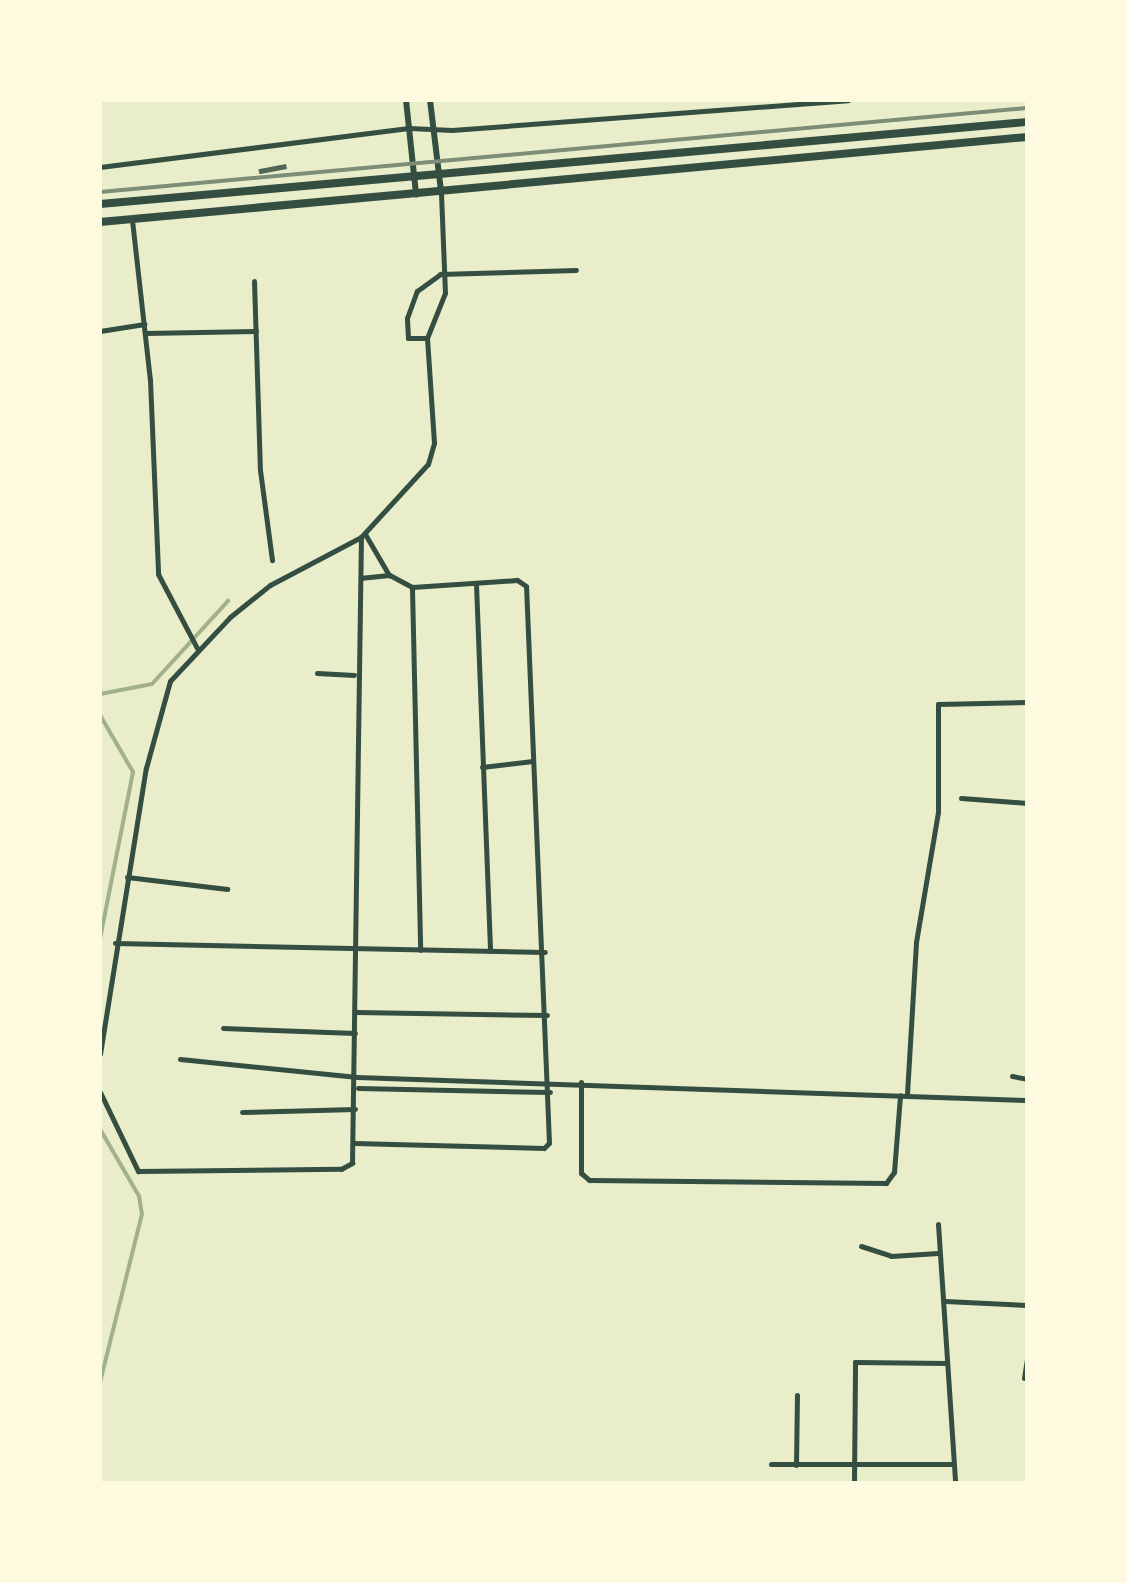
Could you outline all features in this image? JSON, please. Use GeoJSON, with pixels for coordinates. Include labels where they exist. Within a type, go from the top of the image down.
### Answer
{"type":"FeatureCollection","features":[{"type":"Feature","properties":{"kind":"highway"},"geometry":{"type":"LineString","coordinates":[[100,204],[1027,122]]}},
{"type":"Feature","properties":{"kind":"highway"},"geometry":{"type":"LineString","coordinates":[[100,222],[1027,137]]}},
{"type":"Feature","properties":{"kind":"main road"},"geometry":{"type":"LineString","coordinates":[[406,100],[416,194]]}},
{"type":"Feature","properties":{"kind":"main road"},"geometry":{"type":"LineString","coordinates":[[430,100],[441,192]]}},
{"type":"Feature","properties":{"kind":"street"},"geometry":{"type":"LineString","coordinates":[[100,168],[409,128],[848,100]]}},
{"type":"Feature","properties":{"kind":"street"},"geometry":{"type":"LineString","coordinates":[[100,1054],[126,877],[161,703],[197,648],[270,585],[363,535],[428,464],[434,443],[426,338],[445,286],[439,276],[441,192]]}},
{"type":"Feature","properties":{"kind":"street"},"geometry":{"type":"LineString","coordinates":[[132,217],[145,333],[158,574],[197,648]]}},
{"type":"Feature","properties":{"kind":"street"},"geometry":{"type":"LineString","coordinates":[[426,338],[412,340],[410,305],[426,281],[439,276],[576,270]]}},
{"type":"Feature","properties":{"kind":"street"},"geometry":{"type":"LineString","coordinates":[[254,281],[260,470],[272,560]]}},
{"type":"Feature","properties":{"kind":"street"},"geometry":{"type":"LineString","coordinates":[[100,331],[144,324]]}},
{"type":"Feature","properties":{"kind":"street"},"geometry":{"type":"LineString","coordinates":[[145,333],[256,330]]}},
{"type":"Feature","properties":{"kind":"street"},"geometry":{"type":"LineString","coordinates":[[354,1143],[544,1148],[550,1092],[526,586],[518,580],[412,587],[389,575],[363,535]]}},
{"type":"Feature","properties":{"kind":"street"},"geometry":{"type":"LineString","coordinates":[[100,1092],[138,1171],[346,1169],[354,1143],[357,1077],[355,675],[363,535]]}},
{"type":"Feature","properties":{"kind":"street"},"geometry":{"type":"LineString","coordinates":[[362,578],[389,575]]}},
{"type":"Feature","properties":{"kind":"street"},"geometry":{"type":"LineString","coordinates":[[476,584],[490,951]]}},
{"type":"Feature","properties":{"kind":"street"},"geometry":{"type":"LineString","coordinates":[[412,587],[420,950]]}},
{"type":"Feature","properties":{"kind":"street"},"geometry":{"type":"LineString","coordinates":[[317,673],[355,675]]}},
{"type":"Feature","properties":{"kind":"street"},"geometry":{"type":"LineString","coordinates":[[581,1081],[581,1174],[590,1180],[886,1183],[894,1172],[916,942],[938,812],[938,704],[1027,702]]}},
{"type":"Feature","properties":{"kind":"street"},"geometry":{"type":"LineString","coordinates":[[482,767],[533,761]]}},
{"type":"Feature","properties":{"kind":"street"},"geometry":{"type":"LineString","coordinates":[[961,798],[1027,803]]}},
{"type":"Feature","properties":{"kind":"street"},"geometry":{"type":"LineString","coordinates":[[126,877],[228,889]]}},
{"type":"Feature","properties":{"kind":"street"},"geometry":{"type":"LineString","coordinates":[[115,943],[544,952]]}},
{"type":"Feature","properties":{"kind":"street"},"geometry":{"type":"LineString","coordinates":[[356,1012],[547,1014]]}},
{"type":"Feature","properties":{"kind":"street"},"geometry":{"type":"LineString","coordinates":[[223,1028],[355,1033]]}},
{"type":"Feature","properties":{"kind":"street"},"geometry":{"type":"LineString","coordinates":[[180,1058],[357,1077],[581,1081],[1027,1100]]}},
{"type":"Feature","properties":{"kind":"street"},"geometry":{"type":"LineString","coordinates":[[1012,1076],[1027,1079]]}},
{"type":"Feature","properties":{"kind":"street"},"geometry":{"type":"LineString","coordinates":[[356,1088],[550,1092]]}},
{"type":"Feature","properties":{"kind":"street"},"geometry":{"type":"LineString","coordinates":[[242,1112],[355,1110]]}},
{"type":"Feature","properties":{"kind":"street"},"geometry":{"type":"LineString","coordinates":[[938,1224],[954,1483]]}},
{"type":"Feature","properties":{"kind":"street"},"geometry":{"type":"LineString","coordinates":[[861,1246],[891,1256],[938,1253]]}},
{"type":"Feature","properties":{"kind":"street"},"geometry":{"type":"LineString","coordinates":[[945,1301],[1027,1306]]}},
{"type":"Feature","properties":{"kind":"street"},"geometry":{"type":"LineString","coordinates":[[1024,1378],[1027,1359]]}},
{"type":"Feature","properties":{"kind":"street"},"geometry":{"type":"LineString","coordinates":[[854,1483],[855,1362],[947,1363]]}},
{"type":"Feature","properties":{"kind":"street"},"geometry":{"type":"LineString","coordinates":[[796,1464],[798,1395]]}},
{"type":"Feature","properties":{"kind":"street"},"geometry":{"type":"LineString","coordinates":[[771,1464],[953,1464]]}},
{"type":"Feature","properties":{"kind":"building"},"geometry":{"type":"Polygon","coordinates":[[[286,164],[287,169],[259,174],[259,169],[286,164]]]}},
{"type":"Feature","properties":{"kind":"waterway"},"geometry":{"type":"LineString","coordinates":[[100,694],[152,684],[228,601]]}},
{"type":"Feature","properties":{"kind":"waterway"},"geometry":{"type":"LineString","coordinates":[[100,715],[133,772],[100,938]]}},
{"type":"Feature","properties":{"kind":"waterway"},"geometry":{"type":"LineString","coordinates":[[100,1129],[139,1196],[142,1214],[100,1383]]}},
{"type":"Feature","properties":{"kind":"railway"},"geometry":{"type":"LineString","coordinates":[[100,192],[1027,108]]}}]}
